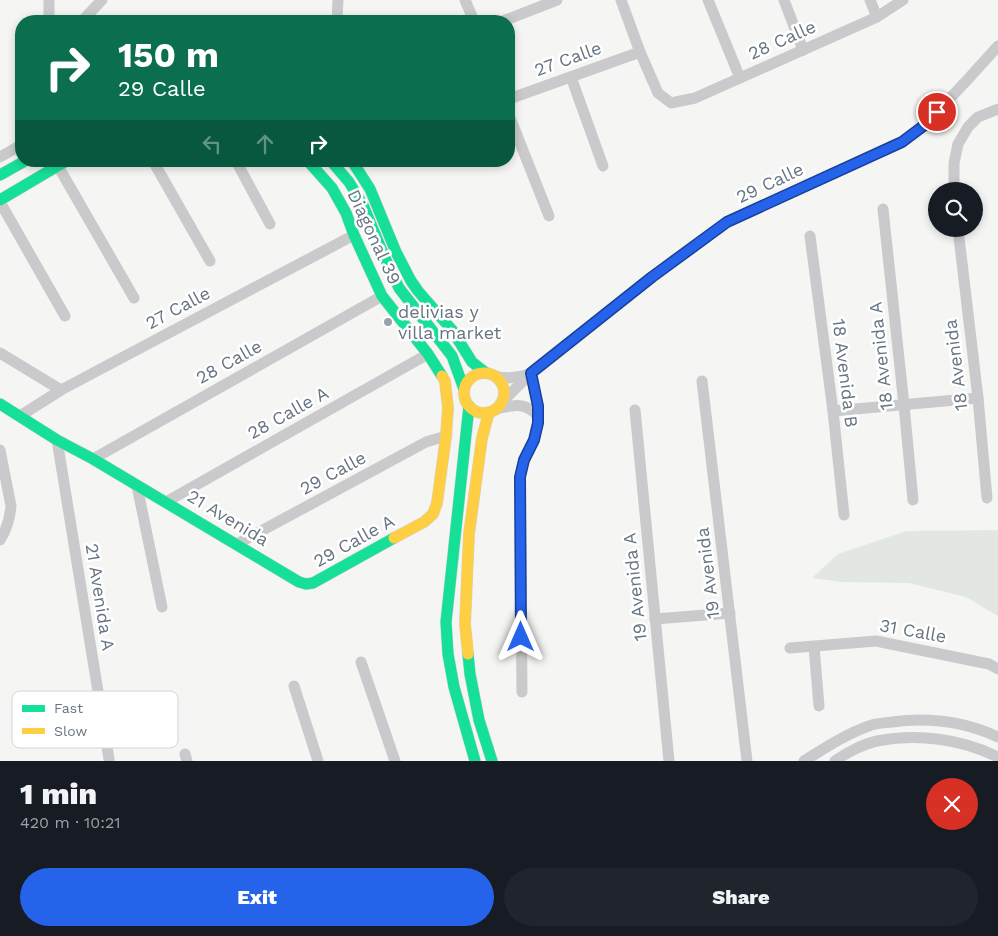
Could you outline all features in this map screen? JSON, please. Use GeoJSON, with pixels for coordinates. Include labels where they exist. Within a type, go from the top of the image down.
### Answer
{"type":"FeatureCollection","features":[{"type":"Feature","properties":{"kind":"street"},"geometry":{"type":"LineString","coordinates":[[88,15],[102,0]]}},
{"type":"Feature","properties":{"kind":"street"},"geometry":{"type":"LineString","coordinates":[[337,15],[338,0]]}},
{"type":"Feature","properties":{"kind":"street"},"geometry":{"type":"LineString","coordinates":[[465,0],[471,15]]}},
{"type":"Feature","properties":{"kind":"street"},"geometry":{"type":"LineString","coordinates":[[621,0],[640,52]]}},
{"type":"Feature","properties":{"kind":"street"},"geometry":{"type":"LineString","coordinates":[[708,0],[740,78]]}},
{"type":"Feature","properties":{"kind":"street"},"geometry":{"type":"LineString","coordinates":[[784,0],[803,50]]}},
{"type":"Feature","properties":{"kind":"street"},"geometry":{"type":"LineString","coordinates":[[870,0],[878,17]]}},
{"type":"Feature","properties":{"kind":"street","name":"28 Calle"},"geometry":{"type":"LineString","coordinates":[[640,52],[658,93],[671,103],[696,98],[878,17],[903,0]]}},
{"type":"Feature","properties":{"kind":"street"},"geometry":{"type":"LineString","coordinates":[[48,1],[49,15]]}},
{"type":"Feature","properties":{"kind":"street"},"geometry":{"type":"LineString","coordinates":[[515,16],[549,1]]}},
{"type":"Feature","properties":{"kind":"street","name":"29 Calle"},"geometry":{"type":"LineString","coordinates":[[495,408],[531,373],[652,277],[727,222],[902,142],[926,124],[998,46]]}},
{"type":"Feature","properties":{"kind":"street","name":"27 Calle"},"geometry":{"type":"LineString","coordinates":[[515,97],[640,52]]}},
{"type":"Feature","properties":{"kind":"street"},"geometry":{"type":"LineString","coordinates":[[571,77],[603,166]]}},
{"type":"Feature","properties":{"kind":"street"},"geometry":{"type":"LineString","coordinates":[[954,182],[954,163],[958,144],[968,127],[978,117],[998,109]]}},
{"type":"Feature","properties":{"kind":"street"},"geometry":{"type":"LineString","coordinates":[[515,130],[549,216]]}},
{"type":"Feature","properties":{"kind":"street"},"geometry":{"type":"LineString","coordinates":[[0,157],[15,148]]}},
{"type":"Feature","properties":{"kind":"street"},"geometry":{"type":"LineString","coordinates":[[0,175],[15,167]]}},
{"type":"Feature","properties":{"kind":"street"},"geometry":{"type":"LineString","coordinates":[[57,167],[0,201],[65,316]]}},
{"type":"Feature","properties":{"kind":"street"},"geometry":{"type":"LineString","coordinates":[[64,167],[134,298]]}},
{"type":"Feature","properties":{"kind":"street"},"geometry":{"type":"LineString","coordinates":[[156,167],[210,261]]}},
{"type":"Feature","properties":{"kind":"street"},"geometry":{"type":"LineString","coordinates":[[239,167],[270,224]]}},
{"type":"Feature","properties":{"kind":"street","name":"Diagonal 39"},"geometry":{"type":"LineString","coordinates":[[313,167],[332,188],[346,212],[354,235],[382,296],[428,354],[444,381],[448,408],[437,503],[433,514],[424,522]]}},
{"type":"Feature","properties":{"kind":"street","name":"Diagonal 39"},"geometry":{"type":"LineString","coordinates":[[336,167],[350,182],[363,205],[399,288],[452,356],[464,389]]}},
{"type":"Feature","properties":{"kind":"street","name":"Diagonal 39"},"geometry":{"type":"LineString","coordinates":[[356,167],[370,189],[396,252],[411,281],[452,330],[472,362],[490,375]]}},
{"type":"Feature","properties":{"kind":"street","name":"18 Avenida A"},"geometry":{"type":"LineString","coordinates":[[883,209],[913,500]]}},
{"type":"Feature","properties":{"kind":"street","name":"27 Calle"},"geometry":{"type":"LineString","coordinates":[[20,416],[61,390],[354,235]]}},
{"type":"Feature","properties":{"kind":"street","name":"18 Avenida B"},"geometry":{"type":"LineString","coordinates":[[810,236],[833,411],[844,515]]}},
{"type":"Feature","properties":{"kind":"street","name":"18 Avenida"},"geometry":{"type":"LineString","coordinates":[[959,237],[978,398],[987,498]]}},
{"type":"Feature","properties":{"kind":"street","name":"28 Calle"},"geometry":{"type":"LineString","coordinates":[[94,458],[382,296]]}},
{"type":"Feature","properties":{"kind":"street"},"geometry":{"type":"LineString","coordinates":[[0,353],[61,390]]}},
{"type":"Feature","properties":{"kind":"street","name":"28 Calle A"},"geometry":{"type":"LineString","coordinates":[[166,502],[428,354]]}},
{"type":"Feature","properties":{"kind":"street"},"geometry":{"type":"LineString","coordinates":[[522,692],[520,477],[524,460],[537,431],[538,416],[538,406],[531,373]]}},
{"type":"Feature","properties":{"kind":"street","name":"29 Calle"},"geometry":{"type":"LineString","coordinates":[[490,375],[505,379],[521,377],[531,373]]}},
{"type":"Feature","properties":{"kind":"street"},"geometry":{"type":"LineString","coordinates":[[492,761],[479,720],[470,674],[465,624],[469,534],[482,438],[495,408],[503,397],[503,391],[499,380],[490,375],[478,374],[467,382],[464,389],[464,395],[469,406],[478,412],[495,408],[522,406],[538,416]]}},
{"type":"Feature","properties":{"kind":"street","name":"19 Avenida"},"geometry":{"type":"LineString","coordinates":[[702,381],[747,761]]}},
{"type":"Feature","properties":{"kind":"street"},"geometry":{"type":"LineString","coordinates":[[833,411],[978,398]]}},
{"type":"Feature","properties":{"kind":"street"},"geometry":{"type":"LineString","coordinates":[[469,406],[446,622],[448,654],[454,687],[475,761]]}},
{"type":"Feature","properties":{"kind":"street","name":"21 Avenida"},"geometry":{"type":"LineString","coordinates":[[1,409],[20,416],[57,440],[94,458],[137,486],[238,544],[299,582]]}},
{"type":"Feature","properties":{"kind":"street","name":"19 Avenida A"},"geometry":{"type":"LineString","coordinates":[[635,410],[670,761]]}},
{"type":"Feature","properties":{"kind":"street","name":"29 Calle"},"geometry":{"type":"LineString","coordinates":[[238,544],[426,442],[446,436]]}},
{"type":"Feature","properties":{"kind":"street","name":"21 Avenida A"},"geometry":{"type":"LineString","coordinates":[[57,440],[98,691]]}},
{"type":"Feature","properties":{"kind":"street"},"geometry":{"type":"LineString","coordinates":[[0,450],[11,506],[7,527],[0,540]]}},
{"type":"Feature","properties":{"kind":"street"},"geometry":{"type":"LineString","coordinates":[[137,486],[162,607]]}},
{"type":"Feature","properties":{"kind":"street","name":"29 Calle A"},"geometry":{"type":"LineString","coordinates":[[299,582],[313,583],[424,522]]}},
{"type":"Feature","properties":{"kind":"street"},"geometry":{"type":"LineString","coordinates":[[655,619],[730,613]]}},
{"type":"Feature","properties":{"kind":"street","name":"31 Calle"},"geometry":{"type":"LineString","coordinates":[[790,648],[876,641],[990,664],[998,669]]}},
{"type":"Feature","properties":{"kind":"street"},"geometry":{"type":"LineString","coordinates":[[814,647],[819,706]]}},
{"type":"Feature","properties":{"kind":"street"},"geometry":{"type":"LineString","coordinates":[[361,662],[395,761]]}},
{"type":"Feature","properties":{"kind":"street"},"geometry":{"type":"LineString","coordinates":[[294,686],[318,761]]}},
{"type":"Feature","properties":{"kind":"street"},"geometry":{"type":"LineString","coordinates":[[804,761],[841,739],[871,725],[912,719],[956,722],[998,737]]}},
{"type":"Feature","properties":{"kind":"street"},"geometry":{"type":"LineString","coordinates":[[835,761],[847,753],[875,741],[914,737],[949,740],[981,749],[998,757]]}},
{"type":"Feature","properties":{"kind":"street","name":"21 Avenida A"},"geometry":{"type":"LineString","coordinates":[[107,748],[109,758]]}},
{"type":"Feature","properties":{"kind":"shaded area"},"geometry":{"type":"Polygon","coordinates":[[[998,530],[998,616],[966,597],[909,583],[842,582],[812,578],[838,554],[906,531],[998,530]]]}},
{"type":"Feature","properties":{"kind":"traffic: fast"},"geometry":{"type":"LineString","coordinates":[[0,175],[15,167]]}},
{"type":"Feature","properties":{"kind":"traffic: fast"},"geometry":{"type":"LineString","coordinates":[[0,200],[56,167]]}},
{"type":"Feature","properties":{"kind":"traffic: fast"},"geometry":{"type":"LineString","coordinates":[[313,167],[332,188],[346,213],[382,296],[428,354],[442,376]]}},
{"type":"Feature","properties":{"kind":"traffic: fast"},"geometry":{"type":"LineString","coordinates":[[336,167],[349,182],[363,205],[399,288],[452,356],[464,389]]}},
{"type":"Feature","properties":{"kind":"traffic: fast"},"geometry":{"type":"LineString","coordinates":[[356,167],[370,189],[396,252],[411,281],[452,330],[472,362],[486,373]]}},
{"type":"Feature","properties":{"kind":"traffic: fast"},"geometry":{"type":"LineString","coordinates":[[0,404],[57,440],[93,459],[299,582],[313,583],[394,538]]}},
{"type":"Feature","properties":{"kind":"traffic: fast"},"geometry":{"type":"LineString","coordinates":[[469,406],[446,622],[448,654],[454,687],[475,761]]}},
{"type":"Feature","properties":{"kind":"traffic: fast"},"geometry":{"type":"LineString","coordinates":[[468,654],[479,720],[492,761]]}},
{"type":"Feature","properties":{"kind":"traffic: slow"},"geometry":{"type":"LineString","coordinates":[[484,373],[498,379],[504,393],[498,407],[484,413],[470,407],[464,393],[470,379],[484,373]]}},
{"type":"Feature","properties":{"kind":"traffic: slow"},"geometry":{"type":"LineString","coordinates":[[394,538],[424,522],[433,514],[437,503],[448,408],[445,381],[442,376]]}},
{"type":"Feature","properties":{"kind":"traffic: slow"},"geometry":{"type":"LineString","coordinates":[[468,654],[465,624],[469,534],[482,438],[489,412]]}},
{"type":"Feature","properties":{"kind":"place","name":"delivias y villa market"},"geometry":{"type":"Point","coordinates":[388,322]}},
{"type":"Feature","properties":{"kind":"route"},"geometry":{"type":"LineString","coordinates":[[521,637],[520,477],[524,460],[534,440],[538,423],[538,406],[531,373],[652,277],[727,222],[902,142],[926,124],[937,112]]}}]}
